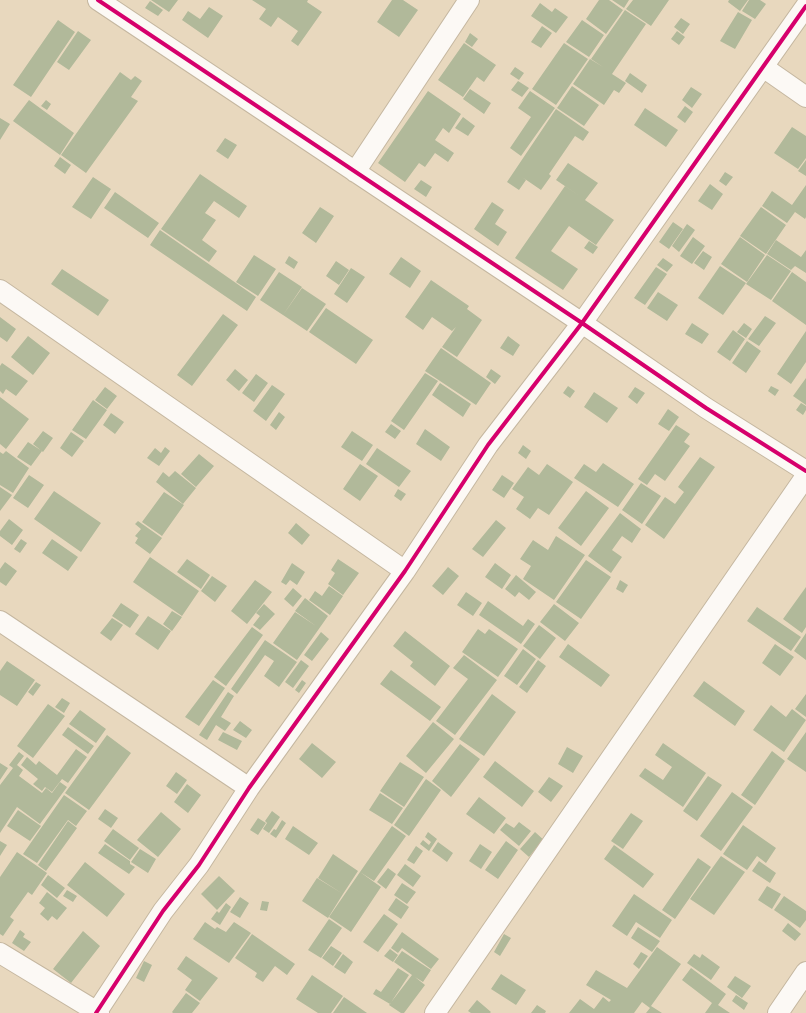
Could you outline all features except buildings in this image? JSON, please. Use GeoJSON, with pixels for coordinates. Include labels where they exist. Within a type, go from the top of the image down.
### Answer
{"type":"FeatureCollection","features":[{"type":"Feature","properties":{"kind":"street"},"geometry":{"type":"LineString","coordinates":[[98,0],[119,6],[355,172],[582,323],[706,408],[806,471]]}},
{"type":"Feature","properties":{"kind":"street"},"geometry":{"type":"LineString","coordinates":[[355,172],[469,0]]}},
{"type":"Feature","properties":{"kind":"street"},"geometry":{"type":"LineString","coordinates":[[0,953],[97,1012],[163,911],[199,865],[249,788],[405,570],[488,445],[582,323],[806,6]]}},
{"type":"Feature","properties":{"kind":"street"},"geometry":{"type":"LineString","coordinates":[[763,67],[806,97]]}},
{"type":"Feature","properties":{"kind":"street"},"geometry":{"type":"LineString","coordinates":[[0,290],[405,570]]}},
{"type":"Feature","properties":{"kind":"street"},"geometry":{"type":"LineString","coordinates":[[435,1013],[806,476]]}},
{"type":"Feature","properties":{"kind":"street"},"geometry":{"type":"LineString","coordinates":[[0,621],[249,788]]}},
{"type":"Feature","properties":{"kind":"street"},"geometry":{"type":"LineString","coordinates":[[778,1013],[806,972]]}},
{"type":"Feature","properties":{"kind":"cycle path"},"geometry":{"type":"LineString","coordinates":[[98,0],[582,323],[706,408],[806,471]]}},
{"type":"Feature","properties":{"kind":"cycle path"},"geometry":{"type":"LineString","coordinates":[[96,1013],[163,911],[199,865],[249,788],[405,571],[488,445],[582,323],[806,6]]}}]}
